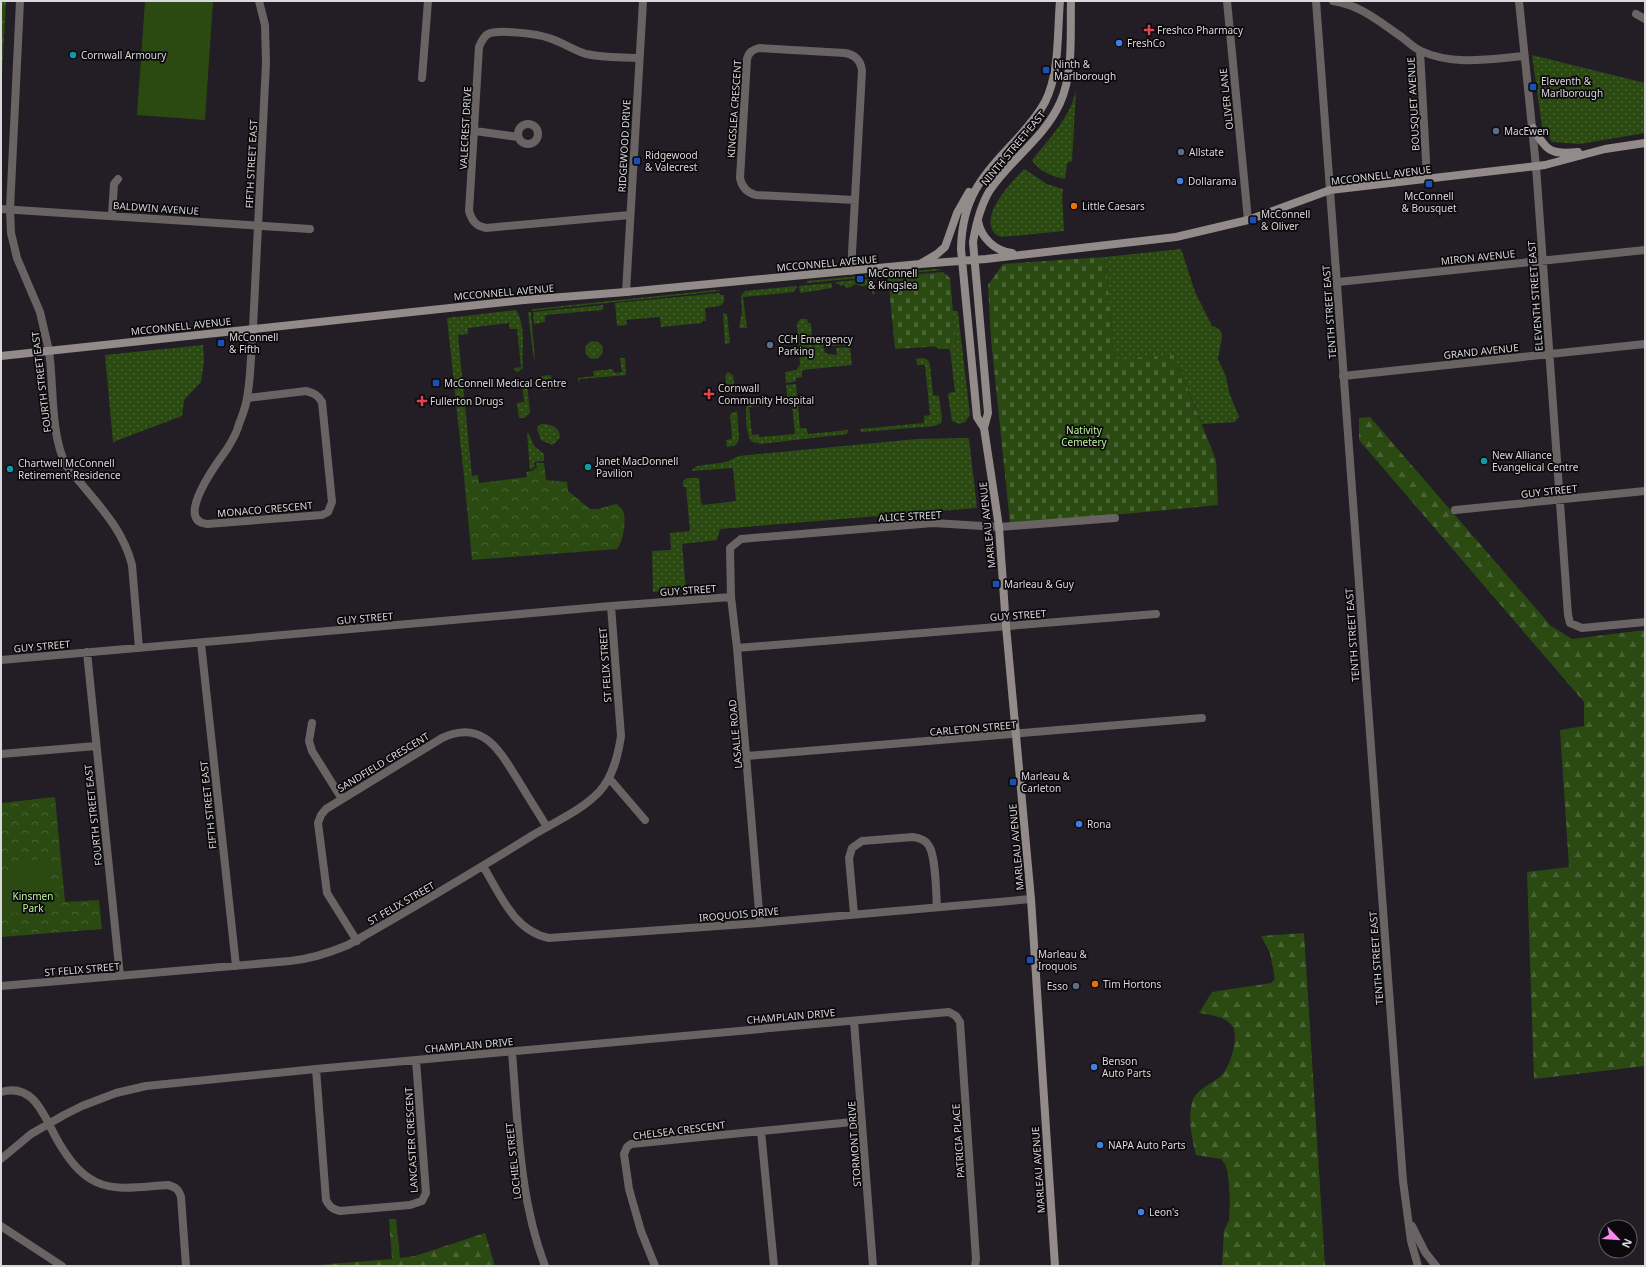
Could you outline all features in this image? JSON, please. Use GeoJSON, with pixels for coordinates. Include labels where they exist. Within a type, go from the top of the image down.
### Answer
{"type":"FeatureCollection","features":[{"type":"Feature","properties":{"kind":"main road","name":"NINTH STREET EAST"},"geometry":{"type":"LineString","coordinates":[[962,261],[962,236],[967,208],[971,197],[983,177],[1030,124],[1048,96],[1055,66],[1060,1]]}},
{"type":"Feature","properties":{"kind":"main road","name":"NINTH STREET EAST"},"geometry":{"type":"LineString","coordinates":[[975,260],[973,242],[978,218],[992,189],[1043,130],[1060,104],[1068,72],[1071,1]]}},
{"type":"Feature","properties":{"kind":"main road"},"geometry":{"type":"LineString","coordinates":[[1533,128],[1544,146],[1552,151],[1566,153],[1605,149]]}},
{"type":"Feature","properties":{"kind":"main road","name":"MCCONNELL AVENUE"},"geometry":{"type":"LineString","coordinates":[[1,356],[524,300],[975,260],[1176,237],[1248,220],[1330,190],[1546,165],[1605,149],[1645,143]]}},
{"type":"Feature","properties":{"kind":"main road"},"geometry":{"type":"LineString","coordinates":[[920,264],[938,254],[944,247],[962,203],[983,177]]}},
{"type":"Feature","properties":{"kind":"main road"},"geometry":{"type":"LineString","coordinates":[[978,218],[983,235],[993,246],[1006,252],[1025,254]]}},
{"type":"Feature","properties":{"kind":"main road","name":"MARLEAU AVENUE"},"geometry":{"type":"LineString","coordinates":[[975,260],[988,413],[984,428],[999,527],[1006,626],[1031,899],[1055,1266]]}},
{"type":"Feature","properties":{"kind":"main road","name":"MARLEAU AVENUE"},"geometry":{"type":"LineString","coordinates":[[962,261],[977,417],[984,428]]}},
{"type":"Feature","properties":{"kind":"street","name":"FOURTH STREET EAST"},"geometry":{"type":"LineString","coordinates":[[20,1],[10,209],[11,233],[16,258],[40,312],[49,351],[60,451],[67,466],[119,531],[129,552],[132,565],[139,648]]}},
{"type":"Feature","properties":{"kind":"street","name":"FIFTH STREET EAST"},"geometry":{"type":"LineString","coordinates":[[253,328],[266,38],[263,12],[259,1]]}},
{"type":"Feature","properties":{"kind":"street"},"geometry":{"type":"LineString","coordinates":[[422,78],[428,1]]}},
{"type":"Feature","properties":{"kind":"street","name":"RIDGEWOOD DRIVE"},"geometry":{"type":"LineString","coordinates":[[626,292],[638,58],[643,1]]}},
{"type":"Feature","properties":{"kind":"street","name":"OLIVER LANE"},"geometry":{"type":"LineString","coordinates":[[1227,1],[1248,220]]}},
{"type":"Feature","properties":{"kind":"street","name":"TENTH STREET EAST"},"geometry":{"type":"LineString","coordinates":[[1316,1],[1338,282],[1343,376],[1403,1181],[1411,1241],[1418,1266]]}},
{"type":"Feature","properties":{"kind":"street"},"geometry":{"type":"LineString","coordinates":[[1333,1],[1343,2],[1368,13],[1420,51],[1443,57],[1469,61],[1524,56]]}},
{"type":"Feature","properties":{"kind":"street","name":"ELEVENTH STREET EAST"},"geometry":{"type":"LineString","coordinates":[[1519,1],[1533,128],[1550,354],[1559,500],[1570,624],[1582,628],[1645,622]]}},
{"type":"Feature","properties":{"kind":"street"},"geometry":{"type":"LineString","coordinates":[[1636,14],[1645,20]]}},
{"type":"Feature","properties":{"kind":"street","name":"VALECREST DRIVE"},"geometry":{"type":"LineString","coordinates":[[630,215],[490,228],[481,227],[472,220],[470,211],[479,47],[482,40],[490,33],[496,32],[538,35],[574,50],[588,54],[638,58]]}},
{"type":"Feature","properties":{"kind":"street","name":"KINGSLEA CRESCENT"},"geometry":{"type":"LineString","coordinates":[[851,271],[855,200],[862,71],[858,59],[845,52],[753,49],[747,59],[740,178],[745,190],[756,195],[855,200]]}},
{"type":"Feature","properties":{"kind":"street","name":"BOUSQUET AVENUE"},"geometry":{"type":"LineString","coordinates":[[1420,51],[1428,179]]}},
{"type":"Feature","properties":{"kind":"street"},"geometry":{"type":"LineString","coordinates":[[475,131],[518,137]]}},
{"type":"Feature","properties":{"kind":"street"},"geometry":{"type":"LineString","coordinates":[[112,215],[114,184],[118,179]]}},
{"type":"Feature","properties":{"kind":"street","name":"BALDWIN AVENUE"},"geometry":{"type":"LineString","coordinates":[[1,209],[310,228]]}},
{"type":"Feature","properties":{"kind":"street","name":"MIRON AVENUE"},"geometry":{"type":"LineString","coordinates":[[1338,282],[1645,250]]}},
{"type":"Feature","properties":{"kind":"street","name":"MONACO CRESCENT"},"geometry":{"type":"LineString","coordinates":[[248,398],[312,392],[320,398],[322,402],[332,502],[328,512],[322,515],[207,524],[198,522],[195,514],[199,495],[205,482],[239,426],[248,398],[253,328]]}},
{"type":"Feature","properties":{"kind":"street","name":"GRAND AVENUE"},"geometry":{"type":"LineString","coordinates":[[1343,376],[1645,344]]}},
{"type":"Feature","properties":{"kind":"street","name":"GUY STREET"},"geometry":{"type":"LineString","coordinates":[[1455,510],[1645,491]]}},
{"type":"Feature","properties":{"kind":"street","name":"ALICE STREET"},"geometry":{"type":"LineString","coordinates":[[732,546],[741,539],[933,523],[999,527],[1115,518]]}},
{"type":"Feature","properties":{"kind":"street","name":"LASALLE ROAD"},"geometry":{"type":"LineString","coordinates":[[732,546],[730,548],[731,597],[747,756],[760,923]]}},
{"type":"Feature","properties":{"kind":"street","name":"GUY STREET"},"geometry":{"type":"LineString","coordinates":[[1,660],[611,606],[731,597]]}},
{"type":"Feature","properties":{"kind":"street","name":"ST FELIX STREET"},"geometry":{"type":"LineString","coordinates":[[1,986],[236,966],[310,958],[338,950],[356,941],[547,827],[599,792],[609,778],[618,752],[621,736],[611,606]]}},
{"type":"Feature","properties":{"kind":"street","name":"GUY STREET"},"geometry":{"type":"LineString","coordinates":[[737,648],[1156,614]]}},
{"type":"Feature","properties":{"kind":"street","name":"FIFTH STREET EAST"},"geometry":{"type":"LineString","coordinates":[[201,643],[236,966]]}},
{"type":"Feature","properties":{"kind":"street","name":"FOURTH STREET EAST"},"geometry":{"type":"LineString","coordinates":[[87,652],[120,976]]}},
{"type":"Feature","properties":{"kind":"street","name":"CARLETON STREET"},"geometry":{"type":"LineString","coordinates":[[747,756],[1202,718]]}},
{"type":"Feature","properties":{"kind":"street"},"geometry":{"type":"LineString","coordinates":[[312,723],[309,741],[312,751],[342,799]]}},
{"type":"Feature","properties":{"kind":"street","name":"SANDFIELD CRESCENT"},"geometry":{"type":"LineString","coordinates":[[356,941],[327,893],[324,877],[319,819],[326,809],[442,738],[459,732],[470,733],[484,737],[494,744],[547,827]]}},
{"type":"Feature","properties":{"kind":"street"},"geometry":{"type":"LineString","coordinates":[[1,754],[96,746]]}},
{"type":"Feature","properties":{"kind":"street"},"geometry":{"type":"LineString","coordinates":[[609,778],[645,820]]}},
{"type":"Feature","properties":{"kind":"street"},"geometry":{"type":"LineString","coordinates":[[854,914],[849,858],[852,848],[858,843],[869,841],[914,837],[921,838],[926,842],[932,853],[937,907]]}},
{"type":"Feature","properties":{"kind":"street","name":"IROQUOIS DRIVE"},"geometry":{"type":"LineString","coordinates":[[483,866],[510,911],[522,926],[529,931],[548,938],[760,923],[1031,899]]}},
{"type":"Feature","properties":{"kind":"street","name":"CHAMPLAIN DRIVE"},"geometry":{"type":"LineString","coordinates":[[1,1159],[31,1134],[49,1122],[82,1106],[116,1093],[146,1086],[316,1069],[945,1012],[956,1016]]}},
{"type":"Feature","properties":{"kind":"street","name":"PATRICIA PLACE"},"geometry":{"type":"LineString","coordinates":[[956,1016],[960,1022],[976,1259],[975,1266]]}},
{"type":"Feature","properties":{"kind":"street","name":"STORMONT DRIVE"},"geometry":{"type":"LineString","coordinates":[[854,1020],[873,1266]]}},
{"type":"Feature","properties":{"kind":"street","name":"LOCHIEL STREET"},"geometry":{"type":"LineString","coordinates":[[512,1052],[527,1203],[535,1237],[545,1266]]}},
{"type":"Feature","properties":{"kind":"street","name":"LANCASTER CRESCENT"},"geometry":{"type":"LineString","coordinates":[[316,1069],[326,1200],[329,1206],[332,1209],[340,1211],[410,1205],[422,1201],[426,1192],[416,1060]]}},
{"type":"Feature","properties":{"kind":"street"},"geometry":{"type":"LineString","coordinates":[[1,1092],[9,1090],[23,1092],[33,1098],[49,1122],[58,1142],[80,1171],[95,1182],[116,1188],[168,1185],[174,1186],[179,1191],[181,1197],[186,1266]]}},
{"type":"Feature","properties":{"kind":"street","name":"CHELSEA CRESCENT"},"geometry":{"type":"LineString","coordinates":[[655,1266],[641,1231],[632,1200],[624,1158],[627,1147],[634,1143],[862,1120]]}},
{"type":"Feature","properties":{"kind":"street"},"geometry":{"type":"LineString","coordinates":[[761,1131],[774,1266]]}},
{"type":"Feature","properties":{"kind":"street"},"geometry":{"type":"LineString","coordinates":[[1406,1207],[1414,1231],[1436,1266]]}},
{"type":"Feature","properties":{"kind":"street"},"geometry":{"type":"LineString","coordinates":[[1,1226],[62,1266]]}},
{"type":"Feature","properties":{"kind":"green space"},"geometry":{"type":"Polygon","coordinates":[[[1,1],[6,1],[1,94],[1,1]]]}},
{"type":"Feature","properties":{"kind":"green space"},"geometry":{"type":"Polygon","coordinates":[[[145,1],[213,2],[205,120],[137,115],[145,1]]]}},
{"type":"Feature","properties":{"kind":"green space"},"geometry":{"type":"Polygon","coordinates":[[[1532,55],[1645,83],[1645,133],[1580,144],[1552,142],[1542,126],[1532,55]]]}},
{"type":"Feature","properties":{"kind":"green space"},"geometry":{"type":"Polygon","coordinates":[[[1076,91],[1072,161],[1067,163],[1065,179],[1046,173],[1032,160],[1064,119],[1076,91]]]}},
{"type":"Feature","properties":{"kind":"green space"},"geometry":{"type":"Polygon","coordinates":[[[1024,169],[1047,184],[1063,189],[1062,198],[1064,231],[1002,237],[997,235],[992,229],[992,213],[995,205],[1006,189],[1024,169]]]}},
{"type":"Feature","properties":{"kind":"green space"},"geometry":{"type":"Polygon","coordinates":[[[1181,249],[1195,292],[1212,326],[1221,331],[1222,337],[1218,359],[1225,374],[1230,395],[1239,417],[1235,422],[1202,424],[1174,355],[1115,360],[1105,257],[1181,249]]]}},
{"type":"Feature","properties":{"kind":"green space","name":"Nativity Cemetery"},"geometry":{"type":"Polygon","coordinates":[[[1105,257],[1115,359],[1174,355],[1216,460],[1218,505],[1010,523],[991,339],[988,285],[1003,264],[1105,257]]]}},
{"type":"Feature","properties":{"kind":"green space"},"geometry":{"type":"Polygon","coordinates":[[[935,269],[943,270],[807,283],[807,281],[935,269]]]}},
{"type":"Feature","properties":{"kind":"green space"},"geometry":{"type":"Polygon","coordinates":[[[943,272],[950,278],[956,345],[895,349],[888,277],[943,272]]]}},
{"type":"Feature","properties":{"kind":"green space"},"geometry":{"type":"Polygon","coordinates":[[[869,279],[867,282],[872,286],[875,294],[872,294],[872,287],[870,285],[862,286],[855,284],[846,288],[845,285],[840,286],[839,284],[836,284],[836,282],[869,279]]]}},
{"type":"Feature","properties":{"kind":"green space"},"geometry":{"type":"Polygon","coordinates":[[[832,283],[832,288],[800,293],[799,286],[832,283]]]}},
{"type":"Feature","properties":{"kind":"green space"},"geometry":{"type":"Polygon","coordinates":[[[797,286],[794,292],[743,297],[747,328],[739,328],[742,312],[741,296],[745,291],[797,286]]]}},
{"type":"Feature","properties":{"kind":"green space"},"geometry":{"type":"Polygon","coordinates":[[[715,290],[721,291],[530,311],[534,309],[715,290]]]}},
{"type":"Feature","properties":{"kind":"green space"},"geometry":{"type":"Polygon","coordinates":[[[720,293],[720,295],[724,295],[724,302],[720,306],[705,308],[706,321],[702,321],[702,323],[661,327],[660,317],[626,320],[627,325],[617,326],[615,303],[720,293]]]}},
{"type":"Feature","properties":{"kind":"green space"},"geometry":{"type":"Polygon","coordinates":[[[603,305],[603,310],[545,315],[545,322],[534,324],[533,312],[603,305]]]}},
{"type":"Feature","properties":{"kind":"green space"},"geometry":{"type":"Polygon","coordinates":[[[516,310],[523,331],[523,368],[518,372],[515,371],[514,368],[521,367],[517,329],[510,329],[509,323],[468,328],[468,334],[458,335],[472,476],[464,477],[447,318],[516,310]]]}},
{"type":"Feature","properties":{"kind":"green space"},"geometry":{"type":"Polygon","coordinates":[[[953,311],[957,311],[958,313],[970,415],[965,422],[959,424],[952,421],[948,395],[949,393],[955,392],[950,349],[938,349],[936,346],[956,345],[953,311]]]}},
{"type":"Feature","properties":{"kind":"green space"},"geometry":{"type":"Polygon","coordinates":[[[528,312],[531,312],[535,360],[533,354],[528,312]]]}},
{"type":"Feature","properties":{"kind":"green space"},"geometry":{"type":"Polygon","coordinates":[[[723,313],[727,314],[730,343],[725,344],[723,313]]]}},
{"type":"Feature","properties":{"kind":"green space"},"geometry":{"type":"Polygon","coordinates":[[[800,319],[807,319],[808,323],[811,323],[812,338],[817,338],[818,342],[839,339],[839,341],[849,340],[849,345],[823,346],[825,353],[837,355],[836,348],[850,347],[852,365],[802,370],[802,377],[796,378],[796,381],[786,383],[785,372],[796,370],[800,365],[797,324],[800,319]]]}},
{"type":"Feature","properties":{"kind":"green space"},"geometry":{"type":"Polygon","coordinates":[[[594,341],[600,344],[603,350],[600,356],[594,359],[588,356],[585,350],[588,344],[594,341]]]}},
{"type":"Feature","properties":{"kind":"green space"},"geometry":{"type":"Polygon","coordinates":[[[203,345],[204,361],[201,382],[184,400],[182,416],[113,442],[105,355],[203,345]]]}},
{"type":"Feature","properties":{"kind":"green space"},"geometry":{"type":"Polygon","coordinates":[[[620,358],[625,358],[626,375],[580,379],[579,383],[578,378],[594,376],[593,371],[613,369],[614,373],[622,372],[620,358]]]}},
{"type":"Feature","properties":{"kind":"green space"},"geometry":{"type":"Polygon","coordinates":[[[923,358],[928,360],[930,365],[933,395],[939,396],[942,419],[941,423],[935,426],[861,432],[860,429],[924,423],[924,416],[930,415],[925,365],[917,365],[916,359],[923,358]]]}},
{"type":"Feature","properties":{"kind":"green space"},"geometry":{"type":"Polygon","coordinates":[[[728,372],[733,375],[735,390],[731,394],[728,393],[725,376],[728,372]]]}},
{"type":"Feature","properties":{"kind":"green space"},"geometry":{"type":"Polygon","coordinates":[[[551,375],[553,389],[543,390],[540,379],[542,376],[551,375]]]}},
{"type":"Feature","properties":{"kind":"green space"},"geometry":{"type":"Polygon","coordinates":[[[518,380],[525,381],[527,383],[530,413],[524,418],[519,418],[517,403],[524,402],[522,385],[516,386],[516,382],[518,380]]]}},
{"type":"Feature","properties":{"kind":"green space"},"geometry":{"type":"Polygon","coordinates":[[[796,384],[800,428],[806,428],[808,434],[848,430],[849,428],[847,434],[760,444],[751,441],[747,428],[746,408],[747,404],[751,400],[766,399],[768,405],[749,407],[752,435],[759,434],[759,437],[795,434],[792,403],[788,403],[786,385],[796,384]]]}},
{"type":"Feature","properties":{"kind":"green space"},"geometry":{"type":"Polygon","coordinates":[[[737,411],[739,439],[736,445],[727,447],[726,440],[732,439],[730,414],[737,411]]]}},
{"type":"Feature","properties":{"kind":"green space"},"geometry":{"type":"Polygon","coordinates":[[[1370,417],[1551,626],[1572,639],[1645,630],[1645,1066],[1534,1079],[1527,872],[1569,867],[1560,730],[1584,726],[1584,702],[1359,440],[1359,418],[1370,417]]]}},
{"type":"Feature","properties":{"kind":"green space"},"geometry":{"type":"Polygon","coordinates":[[[541,424],[554,426],[558,430],[560,437],[552,445],[541,440],[537,429],[541,424]]]}},
{"type":"Feature","properties":{"kind":"green space"},"geometry":{"type":"Polygon","coordinates":[[[527,433],[529,434],[534,446],[544,454],[544,461],[534,462],[535,467],[530,470],[527,433]]]}},
{"type":"Feature","properties":{"kind":"green space"},"geometry":{"type":"Polygon","coordinates":[[[917,439],[969,439],[977,508],[720,529],[717,540],[682,544],[686,590],[653,592],[652,551],[671,550],[670,533],[690,531],[686,487],[683,487],[683,481],[687,478],[699,478],[701,502],[703,505],[736,501],[733,468],[691,471],[697,466],[726,462],[739,456],[917,439]]]}},
{"type":"Feature","properties":{"kind":"green space"},"geometry":{"type":"Polygon","coordinates":[[[536,463],[544,463],[546,480],[567,482],[568,491],[590,509],[598,509],[616,504],[621,508],[625,520],[624,531],[617,549],[472,560],[464,477],[478,475],[479,483],[527,477],[526,472],[532,471],[537,467],[536,463]]]}},
{"type":"Feature","properties":{"kind":"green space","name":"Kinsmen Park"},"geometry":{"type":"Polygon","coordinates":[[[55,797],[65,902],[99,900],[102,929],[1,937],[1,803],[55,797]]]}},
{"type":"Feature","properties":{"kind":"green space"},"geometry":{"type":"Polygon","coordinates":[[[49,858],[53,905],[50,912],[1,913],[1,878],[15,863],[49,858]]]}},
{"type":"Feature","properties":{"kind":"green space"},"geometry":{"type":"Polygon","coordinates":[[[1304,933],[1325,1266],[1222,1266],[1224,1231],[1229,1220],[1230,1201],[1228,1173],[1225,1164],[1221,1159],[1196,1155],[1190,1113],[1195,1096],[1202,1089],[1221,1076],[1228,1067],[1233,1053],[1235,1032],[1230,1023],[1226,1020],[1199,1013],[1212,992],[1271,983],[1275,979],[1270,953],[1261,936],[1304,933]]]}},
{"type":"Feature","properties":{"kind":"green space"},"geometry":{"type":"Polygon","coordinates":[[[389,1219],[396,1219],[400,1258],[415,1256],[485,1233],[495,1266],[306,1266],[392,1259],[389,1219]]]}},
{"type":"Feature","properties":{"kind":"place","name":"Freshco Pharmacy"},"geometry":{"type":"Point","coordinates":[1149,30]}},
{"type":"Feature","properties":{"kind":"place","name":"FreshCo"},"geometry":{"type":"Point","coordinates":[1119,43]}},
{"type":"Feature","properties":{"kind":"place","name":"Cornwall Armoury"},"geometry":{"type":"Point","coordinates":[73,55]}},
{"type":"Feature","properties":{"kind":"place","name":"Ninth & Marlborough"},"geometry":{"type":"Point","coordinates":[1046,70]}},
{"type":"Feature","properties":{"kind":"place","name":"Eleventh & Marlborough"},"geometry":{"type":"Point","coordinates":[1533,87]}},
{"type":"Feature","properties":{"kind":"place","name":"MacEwen"},"geometry":{"type":"Point","coordinates":[1496,131]}},
{"type":"Feature","properties":{"kind":"place","name":"Allstate"},"geometry":{"type":"Point","coordinates":[1181,152]}},
{"type":"Feature","properties":{"kind":"place","name":"Ridgewood & Valecrest"},"geometry":{"type":"Point","coordinates":[637,161]}},
{"type":"Feature","properties":{"kind":"place","name":"Dollarama"},"geometry":{"type":"Point","coordinates":[1180,181]}},
{"type":"Feature","properties":{"kind":"place","name":"McConnell & Bousquet"},"geometry":{"type":"Point","coordinates":[1429,184]}},
{"type":"Feature","properties":{"kind":"place","name":"Little Caesars"},"geometry":{"type":"Point","coordinates":[1074,206]}},
{"type":"Feature","properties":{"kind":"place","name":"McConnell & Oliver"},"geometry":{"type":"Point","coordinates":[1253,220]}},
{"type":"Feature","properties":{"kind":"place","name":"McConnell & Kingslea"},"geometry":{"type":"Point","coordinates":[860,279]}},
{"type":"Feature","properties":{"kind":"place","name":"McConnell & Fifth"},"geometry":{"type":"Point","coordinates":[221,343]}},
{"type":"Feature","properties":{"kind":"place","name":"CCH Emergency Parking"},"geometry":{"type":"Point","coordinates":[770,345]}},
{"type":"Feature","properties":{"kind":"place","name":"McConnell Medical Centre"},"geometry":{"type":"Point","coordinates":[436,383]}},
{"type":"Feature","properties":{"kind":"place","name":"Cornwall Community Hospital"},"geometry":{"type":"Point","coordinates":[709,394]}},
{"type":"Feature","properties":{"kind":"place","name":"Fullerton Drugs"},"geometry":{"type":"Point","coordinates":[422,401]}},
{"type":"Feature","properties":{"kind":"place","name":"New Alliance Evangelical Centre"},"geometry":{"type":"Point","coordinates":[1484,461]}},
{"type":"Feature","properties":{"kind":"place","name":"Janet MacDonnell Pavilion"},"geometry":{"type":"Point","coordinates":[588,467]}},
{"type":"Feature","properties":{"kind":"place","name":"Chartwell McConnell Retirement Residence"},"geometry":{"type":"Point","coordinates":[10,469]}},
{"type":"Feature","properties":{"kind":"place","name":"Marleau & Guy"},"geometry":{"type":"Point","coordinates":[996,584]}},
{"type":"Feature","properties":{"kind":"place","name":"Marleau & Carleton"},"geometry":{"type":"Point","coordinates":[1013,782]}},
{"type":"Feature","properties":{"kind":"place","name":"Rona"},"geometry":{"type":"Point","coordinates":[1079,824]}},
{"type":"Feature","properties":{"kind":"place","name":"Marleau & Iroquois"},"geometry":{"type":"Point","coordinates":[1030,960]}},
{"type":"Feature","properties":{"kind":"place","name":"Tim Hortons"},"geometry":{"type":"Point","coordinates":[1095,984]}},
{"type":"Feature","properties":{"kind":"place","name":"Esso"},"geometry":{"type":"Point","coordinates":[1076,986]}},
{"type":"Feature","properties":{"kind":"place","name":"Benson Auto Parts"},"geometry":{"type":"Point","coordinates":[1094,1067]}},
{"type":"Feature","properties":{"kind":"place","name":"NAPA Auto Parts"},"geometry":{"type":"Point","coordinates":[1100,1145]}},
{"type":"Feature","properties":{"kind":"place","name":"Leon's"},"geometry":{"type":"Point","coordinates":[1141,1212]}}]}
